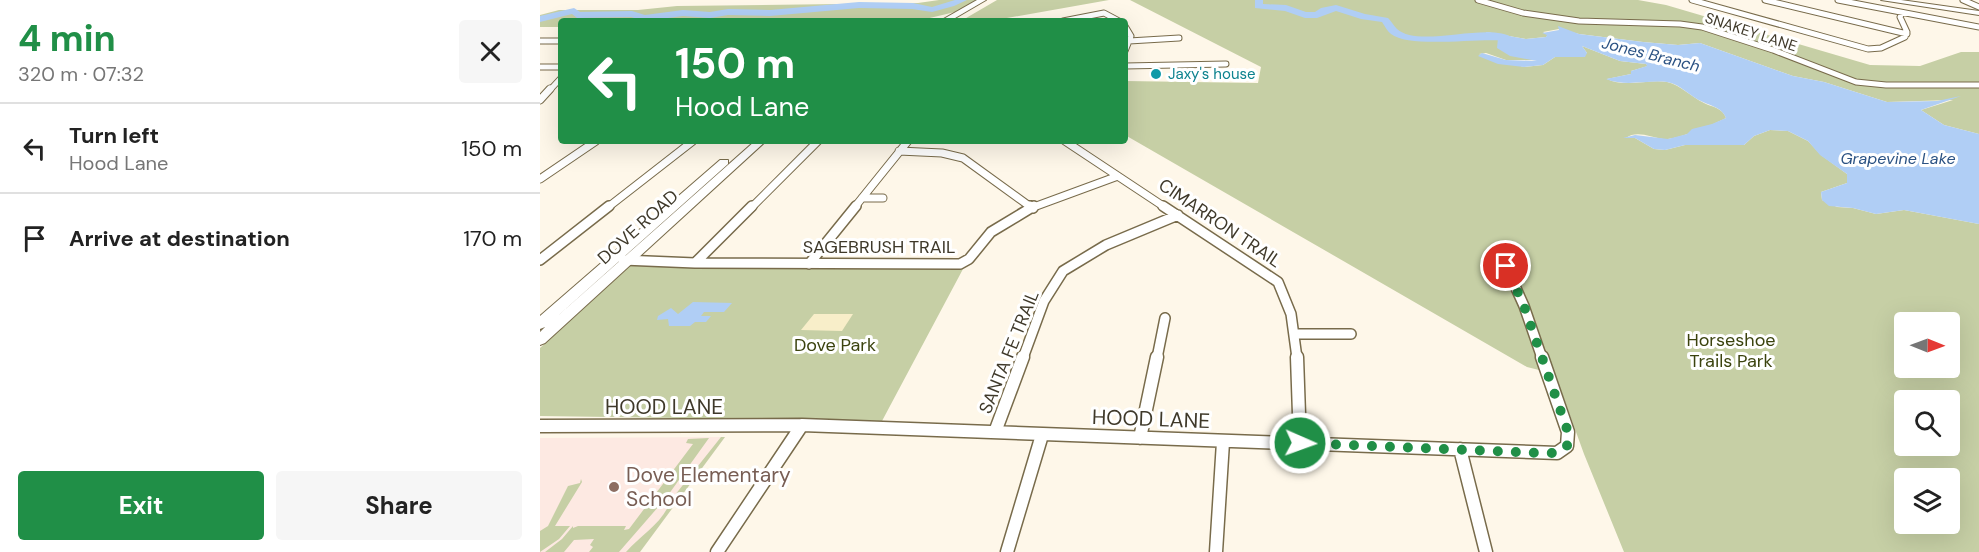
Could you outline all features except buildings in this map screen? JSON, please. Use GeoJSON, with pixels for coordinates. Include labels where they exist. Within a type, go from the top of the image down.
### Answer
{"type":"FeatureCollection","features":[{"type":"Feature","properties":{"kind":"main road"},"geometry":{"type":"LineString","coordinates":[[949,18],[982,0]]}},
{"type":"Feature","properties":{"kind":"main road"},"geometry":{"type":"LineString","coordinates":[[959,18],[988,0]]}},
{"type":"Feature","properties":{"kind":"main road"},"geometry":{"type":"LineString","coordinates":[[1885,0],[1979,10]]}},
{"type":"Feature","properties":{"kind":"main road"},"geometry":{"type":"LineString","coordinates":[[1894,0],[1979,10]]}},
{"type":"Feature","properties":{"kind":"main road","name":"DOVE ROAD"},"geometry":{"type":"LineString","coordinates":[[540,324],[745,144]]}},
{"type":"Feature","properties":{"kind":"main road","name":"DOVE ROAD"},"geometry":{"type":"LineString","coordinates":[[540,340],[758,144]]}},
{"type":"Feature","properties":{"kind":"main road"},"geometry":{"type":"LineString","coordinates":[[540,324],[558,324]]}},
{"type":"Feature","properties":{"kind":"street","name":"SNAKEY LANE"},"geometry":{"type":"LineString","coordinates":[[1478,0],[1513,11],[1569,20],[1702,27],[1773,50],[1856,82],[1886,85],[1979,85]]}},
{"type":"Feature","properties":{"kind":"street"},"geometry":{"type":"LineString","coordinates":[[1692,0],[1868,49],[1881,48],[1903,39],[1907,34]]}},
{"type":"Feature","properties":{"kind":"street"},"geometry":{"type":"LineString","coordinates":[[1765,0],[1907,34]]}},
{"type":"Feature","properties":{"kind":"street"},"geometry":{"type":"LineString","coordinates":[[1838,0],[1979,27]]}},
{"type":"Feature","properties":{"kind":"street"},"geometry":{"type":"LineString","coordinates":[[1963,0],[1979,10]]}},
{"type":"Feature","properties":{"kind":"street"},"geometry":{"type":"LineString","coordinates":[[1078,18],[1104,13],[1113,18]]}},
{"type":"Feature","properties":{"kind":"street"},"geometry":{"type":"LineString","coordinates":[[1902,13],[1900,17],[1907,34]]}},
{"type":"Feature","properties":{"kind":"street"},"geometry":{"type":"LineString","coordinates":[[1128,30],[1129,40],[1179,38]]}},
{"type":"Feature","properties":{"kind":"street"},"geometry":{"type":"LineString","coordinates":[[540,41],[558,41]]}},
{"type":"Feature","properties":{"kind":"street"},"geometry":{"type":"LineString","coordinates":[[1128,66],[1226,64]]}},
{"type":"Feature","properties":{"kind":"street"},"geometry":{"type":"LineString","coordinates":[[540,67],[558,67]]}},
{"type":"Feature","properties":{"kind":"street"},"geometry":{"type":"LineString","coordinates":[[540,100],[558,81]]}},
{"type":"Feature","properties":{"kind":"street"},"geometry":{"type":"LineString","coordinates":[[540,179],[592,144]]}},
{"type":"Feature","properties":{"kind":"street"},"geometry":{"type":"LineString","coordinates":[[540,260],[689,144]]}},
{"type":"Feature","properties":{"kind":"street"},"geometry":{"type":"LineString","coordinates":[[695,263],[815,144]]}},
{"type":"Feature","properties":{"kind":"street"},"geometry":{"type":"LineString","coordinates":[[809,264],[905,144]]}},
{"type":"Feature","properties":{"kind":"street","name":"CIMARRON TRAIL"},"geometry":{"type":"LineString","coordinates":[[1070,144],[1278,282],[1285,291],[1293,314],[1300,443]]}},
{"type":"Feature","properties":{"kind":"street"},"geometry":{"type":"LineString","coordinates":[[899,151],[942,153],[963,158],[1033,208]]}},
{"type":"Feature","properties":{"kind":"street","name":"SAGEBRUSH TRAIL"},"geometry":{"type":"LineString","coordinates":[[613,260],[950,265],[967,262],[978,245],[994,230],[1033,208],[1118,176]]}},
{"type":"Feature","properties":{"kind":"street"},"geometry":{"type":"LineString","coordinates":[[862,198],[883,198]]}},
{"type":"Feature","properties":{"kind":"street","name":"SANTA FE TRAIL"},"geometry":{"type":"LineString","coordinates":[[994,432],[1044,301],[1063,271],[1106,244],[1178,215]]}},
{"type":"Feature","properties":{"kind":"street","name":"HOOD LANE"},"geometry":{"type":"LineString","coordinates":[[540,426],[802,425],[1557,453],[1567,446],[1568,432],[1524,306],[1506,266]]}},
{"type":"Feature","properties":{"kind":"street"},"geometry":{"type":"LineString","coordinates":[[1140,438],[1166,318]]}},
{"type":"Feature","properties":{"kind":"street"},"geometry":{"type":"LineString","coordinates":[[1294,334],[1351,334]]}},
{"type":"Feature","properties":{"kind":"street"},"geometry":{"type":"LineString","coordinates":[[717,552],[802,425]]}},
{"type":"Feature","properties":{"kind":"street"},"geometry":{"type":"LineString","coordinates":[[1007,552],[1042,435]]}},
{"type":"Feature","properties":{"kind":"street"},"geometry":{"type":"LineString","coordinates":[[1216,552],[1223,442]]}},
{"type":"Feature","properties":{"kind":"street"},"geometry":{"type":"LineString","coordinates":[[1460,449],[1486,552]]}},
{"type":"Feature","properties":{"kind":"shaded area","name":"Dove Elementary School"},"geometry":{"type":"Polygon","coordinates":[[[725,437],[640,552],[540,552],[540,438],[725,437]]]}},
{"type":"Feature","properties":{"kind":"green space"},"geometry":{"type":"Polygon","coordinates":[[[939,0],[976,0],[955,12],[930,18],[558,18],[558,27],[540,27],[540,15],[559,10],[918,3],[939,0]]]}},
{"type":"Feature","properties":{"kind":"green space"},"geometry":{"type":"Polygon","coordinates":[[[997,0],[1109,0],[1007,18],[966,18],[997,0]]]}},
{"type":"Feature","properties":{"kind":"green space","name":"Horseshoe Trails Park"},"geometry":{"type":"Polygon","coordinates":[[[1130,0],[1638,0],[1666,5],[1870,65],[1920,66],[1961,52],[1979,52],[1979,134],[1944,125],[1921,110],[1953,100],[1887,102],[1824,82],[1793,76],[1700,43],[1678,45],[1643,42],[1579,34],[1559,29],[1543,32],[1548,35],[1546,37],[1526,39],[1486,32],[1488,36],[1498,38],[1525,58],[1538,60],[1506,60],[1486,53],[1479,54],[1524,67],[1543,65],[1555,57],[1587,53],[1582,46],[1620,61],[1646,64],[1648,66],[1631,71],[1631,74],[1607,79],[1621,83],[1667,82],[1720,110],[1726,118],[1694,132],[1668,139],[1639,134],[1626,138],[1635,138],[1654,149],[1665,150],[1685,145],[1744,145],[1754,136],[1770,130],[1788,131],[1808,141],[1821,155],[1847,174],[1847,183],[1821,192],[1822,200],[1837,207],[1853,208],[1876,214],[1904,210],[1979,224],[1979,552],[1624,552],[1584,454],[1555,374],[1527,367],[1128,137],[1128,81],[1258,83],[1261,67],[1130,0]]]}},
{"type":"Feature","properties":{"kind":"green space","name":"Dove Park"},"geometry":{"type":"Polygon","coordinates":[[[630,266],[963,269],[882,421],[540,416],[540,348],[630,266]]]}},
{"type":"Feature","properties":{"kind":"green space"},"geometry":{"type":"Polygon","coordinates":[[[721,437],[725,437],[640,552],[626,552],[663,515],[671,500],[721,437]]]}},
{"type":"Feature","properties":{"kind":"green space"},"geometry":{"type":"Polygon","coordinates":[[[709,438],[666,498],[619,552],[589,552],[593,547],[590,545],[594,539],[574,540],[564,552],[545,552],[562,539],[573,526],[573,528],[578,526],[626,526],[624,530],[629,529],[693,444],[686,443],[688,439],[709,438]]]}},
{"type":"Feature","properties":{"kind":"green space"},"geometry":{"type":"Polygon","coordinates":[[[581,479],[582,482],[555,526],[570,526],[559,539],[540,552],[540,531],[548,526],[568,486],[580,483],[581,479]]]}},
{"type":"Feature","properties":{"kind":"sand"},"geometry":{"type":"Polygon","coordinates":[[[814,314],[853,314],[842,331],[801,330],[814,314]]]}},
{"type":"Feature","properties":{"kind":"water","name":"Grapevine Lake"},"geometry":{"type":"Polygon","coordinates":[[[1558,26],[1579,34],[1643,42],[1678,45],[1700,43],[1793,76],[1824,82],[1887,102],[1937,101],[1961,96],[1921,110],[1944,125],[1979,134],[1979,224],[1904,210],[1876,214],[1853,208],[1829,206],[1822,200],[1821,192],[1847,183],[1847,174],[1820,155],[1808,141],[1788,131],[1770,130],[1754,136],[1744,145],[1685,145],[1665,150],[1654,149],[1635,138],[1623,138],[1635,135],[1668,139],[1726,118],[1713,106],[1698,100],[1672,83],[1621,83],[1606,79],[1631,74],[1631,71],[1647,66],[1646,64],[1620,61],[1582,46],[1587,53],[1585,57],[1555,57],[1543,65],[1524,67],[1498,64],[1478,56],[1482,53],[1506,60],[1537,61],[1510,56],[1497,48],[1498,38],[1488,36],[1486,32],[1526,39],[1546,37],[1547,35],[1542,33],[1559,30],[1558,26]]]}},
{"type":"Feature","properties":{"kind":"water"},"geometry":{"type":"Polygon","coordinates":[[[693,302],[732,303],[724,312],[704,312],[701,316],[711,316],[706,322],[695,322],[690,326],[669,326],[668,319],[657,320],[658,316],[671,308],[678,314],[693,302]]]}},
{"type":"Feature","properties":{"kind":"waterway","name":"Jones Branch"},"geometry":{"type":"LineString","coordinates":[[540,19],[574,11],[577,15],[632,14],[645,18],[683,13],[710,15],[728,12],[770,13],[859,5],[913,6],[932,9],[963,0]]}},
{"type":"Feature","properties":{"kind":"waterway","name":"Jones Branch"},"geometry":{"type":"LineString","coordinates":[[1259,0],[1258,6],[1286,8],[1305,15],[1317,15],[1324,10],[1336,8],[1364,17],[1385,20],[1393,31],[1401,36],[1413,38],[1480,36],[1508,38]]}},
{"type":"Feature","properties":{"kind":"place","name":"Jaxy's house"},"geometry":{"type":"Point","coordinates":[1156,74]}},
{"type":"Feature","properties":{"kind":"place","name":"Dove Elementary School"},"geometry":{"type":"Point","coordinates":[614,487]}},
{"type":"Feature","properties":{"kind":"route"},"geometry":{"type":"LineString","coordinates":[[1300,443],[1540,453],[1557,453],[1567,446],[1568,432],[1524,306],[1506,266]]}}]}
